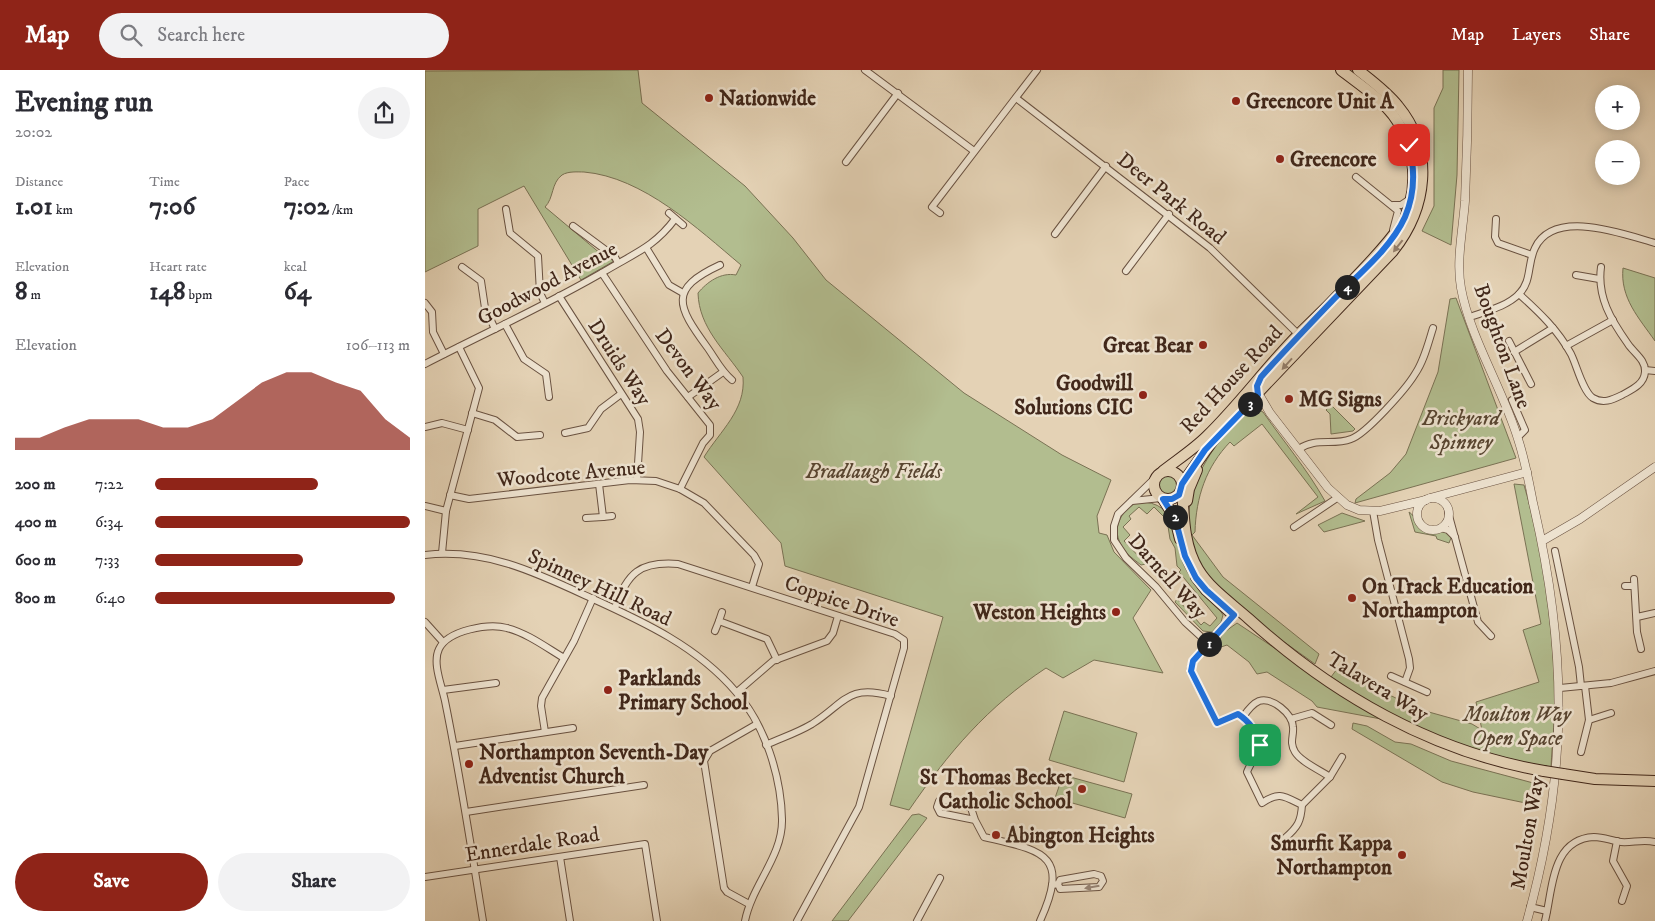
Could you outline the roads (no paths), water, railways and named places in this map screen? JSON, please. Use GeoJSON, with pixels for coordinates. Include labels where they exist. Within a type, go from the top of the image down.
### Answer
{"type":"FeatureCollection","features":[{"type":"Feature","properties":{"kind":"main road","name":"Red House Road"},"geometry":{"type":"LineString","coordinates":[[1303,335],[1391,238],[1402,222],[1413,185],[1409,145],[1400,126],[1376,97],[1341,70]]}},
{"type":"Feature","properties":{"kind":"main road"},"geometry":{"type":"LineString","coordinates":[[1162,498],[1176,498],[1213,440],[1303,335],[1353,294],[1393,251],[1409,230],[1420,202],[1423,177],[1419,146],[1405,114],[1390,96],[1358,70]]}},
{"type":"Feature","properties":{"kind":"main road","name":"Red House Road"},"geometry":{"type":"LineString","coordinates":[[1163,471],[1206,437],[1256,392]]}},
{"type":"Feature","properties":{"kind":"main road"},"geometry":{"type":"LineString","coordinates":[[1184,520],[1189,489],[1213,440]]}},
{"type":"Feature","properties":{"kind":"main road"},"geometry":{"type":"LineString","coordinates":[[1182,486],[1176,473],[1163,471],[1154,479],[1154,488],[1175,518],[1185,556],[1196,578],[1206,590],[1234,615],[1271,640]]}},
{"type":"Feature","properties":{"kind":"main road","name":"Talavera Way"},"geometry":{"type":"LineString","coordinates":[[1182,486],[1184,520],[1189,547],[1198,569],[1212,586],[1271,640],[1347,692],[1399,724],[1465,751],[1544,771],[1595,779],[1655,781]]}},
{"type":"Feature","properties":{"kind":"street"},"geometry":{"type":"LineString","coordinates":[[865,70],[974,151]]}},
{"type":"Feature","properties":{"kind":"street"},"geometry":{"type":"LineString","coordinates":[[940,213],[932,207],[1037,70]]}},
{"type":"Feature","properties":{"kind":"street","name":"Boughton Lane"},"geometry":{"type":"LineString","coordinates":[[1468,70],[1467,146],[1460,276],[1470,317],[1517,436],[1542,541]]}},
{"type":"Feature","properties":{"kind":"street"},"geometry":{"type":"LineString","coordinates":[[846,162],[898,93]]}},
{"type":"Feature","properties":{"kind":"street","name":"Deer Park Road"},"geometry":{"type":"LineString","coordinates":[[1016,98],[1169,214],[1210,248],[1303,335]]}},
{"type":"Feature","properties":{"kind":"street"},"geometry":{"type":"LineString","coordinates":[[1055,234],[1106,166]]}},
{"type":"Feature","properties":{"kind":"street"},"geometry":{"type":"LineString","coordinates":[[1356,177],[1393,205],[1398,211],[1398,217],[1391,238]]}},
{"type":"Feature","properties":{"kind":"street"},"geometry":{"type":"LineString","coordinates":[[1393,205],[1401,205],[1410,199]]}},
{"type":"Feature","properties":{"kind":"street"},"geometry":{"type":"LineString","coordinates":[[506,209],[510,233],[538,256],[539,293],[545,303]]}},
{"type":"Feature","properties":{"kind":"street"},"geometry":{"type":"LineString","coordinates":[[669,214],[683,225]]}},
{"type":"Feature","properties":{"kind":"street"},"geometry":{"type":"LineString","coordinates":[[1126,271],[1169,214]]}},
{"type":"Feature","properties":{"kind":"street","name":"Goodwood Avenue"},"geometry":{"type":"LineString","coordinates":[[425,364],[647,249],[663,235],[675,219]]}},
{"type":"Feature","properties":{"kind":"street"},"geometry":{"type":"LineString","coordinates":[[1496,219],[1495,237],[1498,243],[1532,255]]}},
{"type":"Feature","properties":{"kind":"street"},"geometry":{"type":"LineString","coordinates":[[573,226],[581,237],[615,257],[618,263]]}},
{"type":"Feature","properties":{"kind":"street"},"geometry":{"type":"LineString","coordinates":[[1470,317],[1506,304],[1519,294],[1529,276],[1532,255],[1542,237],[1555,228],[1608,231],[1655,243]]}},
{"type":"Feature","properties":{"kind":"street"},"geometry":{"type":"LineString","coordinates":[[647,249],[669,285],[683,294]]}},
{"type":"Feature","properties":{"kind":"street"},"geometry":{"type":"LineString","coordinates":[[720,265],[698,276],[683,294],[685,314],[723,372],[732,380]]}},
{"type":"Feature","properties":{"kind":"street"},"geometry":{"type":"LineString","coordinates":[[462,267],[481,281],[485,308],[495,328]]}},
{"type":"Feature","properties":{"kind":"street"},"geometry":{"type":"LineString","coordinates":[[1519,294],[1553,328],[1566,346],[1587,393],[1598,400],[1613,399],[1638,386],[1643,379],[1645,370],[1643,362],[1628,345],[1604,304],[1599,279],[1601,267]]}},
{"type":"Feature","properties":{"kind":"street","name":"Devon Way"},"geometry":{"type":"LineString","coordinates":[[602,273],[667,371],[688,396],[712,431],[703,443],[680,489]]}},
{"type":"Feature","properties":{"kind":"street"},"geometry":{"type":"LineString","coordinates":[[1576,275],[1599,279]]}},
{"type":"Feature","properties":{"kind":"street","name":"Druids Way"},"geometry":{"type":"LineString","coordinates":[[559,296],[639,423],[637,480]]}},
{"type":"Feature","properties":{"kind":"street"},"geometry":{"type":"LineString","coordinates":[[425,303],[432,312],[433,332],[444,354]]}},
{"type":"Feature","properties":{"kind":"street"},"geometry":{"type":"LineString","coordinates":[[1566,346],[1613,320]]}},
{"type":"Feature","properties":{"kind":"street"},"geometry":{"type":"LineString","coordinates":[[505,324],[524,359],[545,374],[549,397]]}},
{"type":"Feature","properties":{"kind":"street"},"geometry":{"type":"LineString","coordinates":[[1299,449],[1316,441],[1349,440],[1361,433],[1415,375],[1426,351],[1433,328]]}},
{"type":"Feature","properties":{"kind":"street"},"geometry":{"type":"LineString","coordinates":[[1514,352],[1553,328]]}},
{"type":"Feature","properties":{"kind":"street"},"geometry":{"type":"LineString","coordinates":[[1509,341],[1531,384]]}},
{"type":"Feature","properties":{"kind":"street"},"geometry":{"type":"LineString","coordinates":[[442,553],[446,511],[479,388],[459,347]]}},
{"type":"Feature","properties":{"kind":"street"},"geometry":{"type":"LineString","coordinates":[[1645,370],[1655,370]]}},
{"type":"Feature","properties":{"kind":"street"},"geometry":{"type":"LineString","coordinates":[[688,396],[723,372]]}},
{"type":"Feature","properties":{"kind":"street"},"geometry":{"type":"LineString","coordinates":[[1266,380],[1265,392],[1267,402],[1278,422]]}},
{"type":"Feature","properties":{"kind":"street"},"geometry":{"type":"LineString","coordinates":[[1256,392],[1267,402]]}},
{"type":"Feature","properties":{"kind":"street"},"geometry":{"type":"LineString","coordinates":[[1256,392],[1337,498],[1353,508],[1373,511],[1403,505],[1527,472]]}},
{"type":"Feature","properties":{"kind":"street"},"geometry":{"type":"LineString","coordinates":[[565,433],[589,428],[601,409],[621,394]]}},
{"type":"Feature","properties":{"kind":"street"},"geometry":{"type":"LineString","coordinates":[[1512,400],[1525,430],[1517,436]]}},
{"type":"Feature","properties":{"kind":"street"},"geometry":{"type":"LineString","coordinates":[[472,413],[495,420],[517,438],[540,434]]}},
{"type":"Feature","properties":{"kind":"street"},"geometry":{"type":"LineString","coordinates":[[425,427],[443,423],[468,430]]}},
{"type":"Feature","properties":{"kind":"street"},"geometry":{"type":"LineString","coordinates":[[1542,541],[1579,519],[1655,467]]}},
{"type":"Feature","properties":{"kind":"street","name":"Darnell Way"},"geometry":{"type":"LineString","coordinates":[[1154,479],[1145,491],[1121,510],[1115,520],[1113,532],[1116,545],[1185,622],[1209,644]]}},
{"type":"Feature","properties":{"kind":"street","name":"Woodcote Avenue"},"geometry":{"type":"LineString","coordinates":[[450,495],[469,499],[637,480],[656,481],[680,489],[709,508],[757,558],[758,568],[751,587]]}},
{"type":"Feature","properties":{"kind":"street"},"geometry":{"type":"LineString","coordinates":[[599,484],[603,517]]}},
{"type":"Feature","properties":{"kind":"street"},"geometry":{"type":"LineString","coordinates":[[1441,528],[1448,520],[1449,499],[1458,491]]}},
{"type":"Feature","properties":{"kind":"street","name":"Darnell Way"},"geometry":{"type":"LineString","coordinates":[[1131,501],[1162,498]]}},
{"type":"Feature","properties":{"kind":"street"},"geometry":{"type":"LineString","coordinates":[[1294,526],[1337,498]]}},
{"type":"Feature","properties":{"kind":"street"},"geometry":{"type":"LineString","coordinates":[[1457,540],[1451,533],[1441,528],[1427,529],[1419,524],[1417,514],[1419,506],[1428,499],[1440,500],[1448,510],[1457,540],[1478,622],[1491,636]]}},
{"type":"Feature","properties":{"kind":"street"},"geometry":{"type":"LineString","coordinates":[[1403,505],[1417,514]]}},
{"type":"Feature","properties":{"kind":"street"},"geometry":{"type":"LineString","coordinates":[[425,506],[446,511]]}},
{"type":"Feature","properties":{"kind":"street"},"geometry":{"type":"LineString","coordinates":[[1373,511],[1378,540],[1409,659],[1410,668],[1405,682]]}},
{"type":"Feature","properties":{"kind":"street"},"geometry":{"type":"LineString","coordinates":[[586,518],[612,516]]}},
{"type":"Feature","properties":{"kind":"street","name":"Moulton Way"},"geometry":{"type":"LineString","coordinates":[[1527,921],[1550,820],[1557,759],[1560,688],[1553,611],[1542,541]]}},
{"type":"Feature","properties":{"kind":"street"},"geometry":{"type":"LineString","coordinates":[[1555,550],[1589,720],[1581,752]]}},
{"type":"Feature","properties":{"kind":"street","name":"Spinney Hill Road"},"geometry":{"type":"LineString","coordinates":[[425,554],[470,554],[528,569],[646,622],[672,638],[737,692],[757,724],[766,745],[779,788],[781,831],[777,849],[749,904],[745,921]]}},
{"type":"Feature","properties":{"kind":"street","name":"Coppice Drive"},"geometry":{"type":"LineString","coordinates":[[615,608],[623,584],[629,577],[640,570],[661,564],[689,566],[895,634],[903,640],[904,648],[859,807],[797,921]]}},
{"type":"Feature","properties":{"kind":"street"},"geometry":{"type":"LineString","coordinates":[[1625,586],[1633,583],[1640,645],[1647,641]]}},
{"type":"Feature","properties":{"kind":"street"},"geometry":{"type":"LineString","coordinates":[[545,732],[541,701],[593,598]]}},
{"type":"Feature","properties":{"kind":"street"},"geometry":{"type":"LineString","coordinates":[[715,631],[722,612]]}},
{"type":"Feature","properties":{"kind":"street"},"geometry":{"type":"LineString","coordinates":[[1637,617],[1655,613]]}},
{"type":"Feature","properties":{"kind":"street"},"geometry":{"type":"LineString","coordinates":[[1234,615],[1193,661],[1191,671],[1217,723],[1238,714],[1248,720],[1257,735],[1260,745],[1247,772],[1262,803],[1271,796],[1280,795],[1302,805]]}},
{"type":"Feature","properties":{"kind":"street"},"geometry":{"type":"LineString","coordinates":[[737,692],[777,660],[827,641],[833,633],[838,616]]}},
{"type":"Feature","properties":{"kind":"street"},"geometry":{"type":"LineString","coordinates":[[719,621],[767,639],[777,660]]}},
{"type":"Feature","properties":{"kind":"street"},"geometry":{"type":"LineString","coordinates":[[425,622],[443,642]]}},
{"type":"Feature","properties":{"kind":"street"},"geometry":{"type":"LineString","coordinates":[[483,921],[455,746],[437,660],[438,651],[443,642],[460,632],[505,627],[564,658]]}},
{"type":"Feature","properties":{"kind":"street"},"geometry":{"type":"LineString","coordinates":[[1560,688],[1611,683],[1655,671]]}},
{"type":"Feature","properties":{"kind":"street"},"geometry":{"type":"LineString","coordinates":[[1391,676],[1427,692]]}},
{"type":"Feature","properties":{"kind":"street"},"geometry":{"type":"LineString","coordinates":[[443,690],[496,683]]}},
{"type":"Feature","properties":{"kind":"street"},"geometry":{"type":"LineString","coordinates":[[766,745],[807,727],[854,693],[871,691],[891,696]]}},
{"type":"Feature","properties":{"kind":"street"},"geometry":{"type":"LineString","coordinates":[[1243,717],[1253,705],[1261,701],[1270,701],[1283,710],[1291,719],[1293,727],[1291,744],[1296,754],[1330,777]]}},
{"type":"Feature","properties":{"kind":"street"},"geometry":{"type":"LineString","coordinates":[[1291,719],[1312,713],[1331,726]]}},
{"type":"Feature","properties":{"kind":"street"},"geometry":{"type":"LineString","coordinates":[[1589,720],[1611,713]]}},
{"type":"Feature","properties":{"kind":"street"},"geometry":{"type":"LineString","coordinates":[[749,904],[727,892],[724,888],[704,761],[710,751],[757,724]]}},
{"type":"Feature","properties":{"kind":"street"},"geometry":{"type":"LineString","coordinates":[[455,746],[573,728]]}},
{"type":"Feature","properties":{"kind":"street"},"geometry":{"type":"LineString","coordinates":[[1285,838],[1297,828],[1301,820],[1302,805],[1330,777],[1342,757]]}},
{"type":"Feature","properties":{"kind":"street"},"geometry":{"type":"LineString","coordinates":[[466,812],[644,784]]}},
{"type":"Feature","properties":{"kind":"street"},"geometry":{"type":"LineString","coordinates":[[975,820],[940,813],[937,807],[939,801],[949,800],[971,808],[984,837],[1033,849],[1041,853],[1052,870],[1054,883],[1040,921]]}},
{"type":"Feature","properties":{"kind":"street"},"geometry":{"type":"LineString","coordinates":[[1545,921],[1562,853],[1567,847],[1583,839],[1601,837],[1617,841],[1655,842]]}},
{"type":"Feature","properties":{"kind":"street"},"geometry":{"type":"LineString","coordinates":[[1617,841],[1613,861],[1627,886],[1622,901]]}},
{"type":"Feature","properties":{"kind":"street","name":"Ennerdale Road"},"geometry":{"type":"LineString","coordinates":[[425,877],[645,844],[657,921]]}},
{"type":"Feature","properties":{"kind":"street"},"geometry":{"type":"LineString","coordinates":[[560,857],[570,921]]}},
{"type":"Feature","properties":{"kind":"street"},"geometry":{"type":"LineString","coordinates":[[1093,874],[1101,876],[1103,880],[1099,887],[1094,888],[1059,889],[1054,883],[1060,880],[1093,874]]}},
{"type":"Feature","properties":{"kind":"street"},"geometry":{"type":"LineString","coordinates":[[917,921],[941,878]]}},
{"type":"Feature","properties":{"kind":"street"},"geometry":{"type":"LineString","coordinates":[[1531,907],[1547,911]]}},
{"type":"Feature","properties":{"kind":"place","name":"Nationwide"},"geometry":{"type":"Point","coordinates":[709,98]}},
{"type":"Feature","properties":{"kind":"place","name":"Greencore Unit A"},"geometry":{"type":"Point","coordinates":[1236,101]}},
{"type":"Feature","properties":{"kind":"place","name":"Greencore"},"geometry":{"type":"Point","coordinates":[1280,159]}},
{"type":"Feature","properties":{"kind":"place","name":"Great Bear"},"geometry":{"type":"Point","coordinates":[1203,345]}},
{"type":"Feature","properties":{"kind":"place","name":"Goodwill Solutions CIC"},"geometry":{"type":"Point","coordinates":[1143,395]}},
{"type":"Feature","properties":{"kind":"place","name":"MG Signs"},"geometry":{"type":"Point","coordinates":[1289,399]}},
{"type":"Feature","properties":{"kind":"place","name":"On Track Education Northampton"},"geometry":{"type":"Point","coordinates":[1352,598]}},
{"type":"Feature","properties":{"kind":"place","name":"Weston Heights"},"geometry":{"type":"Point","coordinates":[1116,612]}},
{"type":"Feature","properties":{"kind":"place","name":"Parklands Primary School"},"geometry":{"type":"Point","coordinates":[608,690]}},
{"type":"Feature","properties":{"kind":"place","name":"Northampton Seventh-Day Adventist Church"},"geometry":{"type":"Point","coordinates":[469,764]}},
{"type":"Feature","properties":{"kind":"place","name":"St Thomas Becket Catholic School"},"geometry":{"type":"Point","coordinates":[1082,789]}},
{"type":"Feature","properties":{"kind":"place","name":"Abington Heights"},"geometry":{"type":"Point","coordinates":[996,835]}},
{"type":"Feature","properties":{"kind":"place","name":"Smurfit Kappa Northampton"},"geometry":{"type":"Point","coordinates":[1402,855]}},
{"type":"Feature","properties":{"kind":"park label","name":"Brickyard Spinney"},"geometry":{"type":"Point","coordinates":[1461,430]}},
{"type":"Feature","properties":{"kind":"park label","name":"Bradlaugh Fields"},"geometry":{"type":"Point","coordinates":[874,471]}},
{"type":"Feature","properties":{"kind":"park label","name":"Moulton Way Open Space"},"geometry":{"type":"Point","coordinates":[1517,726]}}]}
